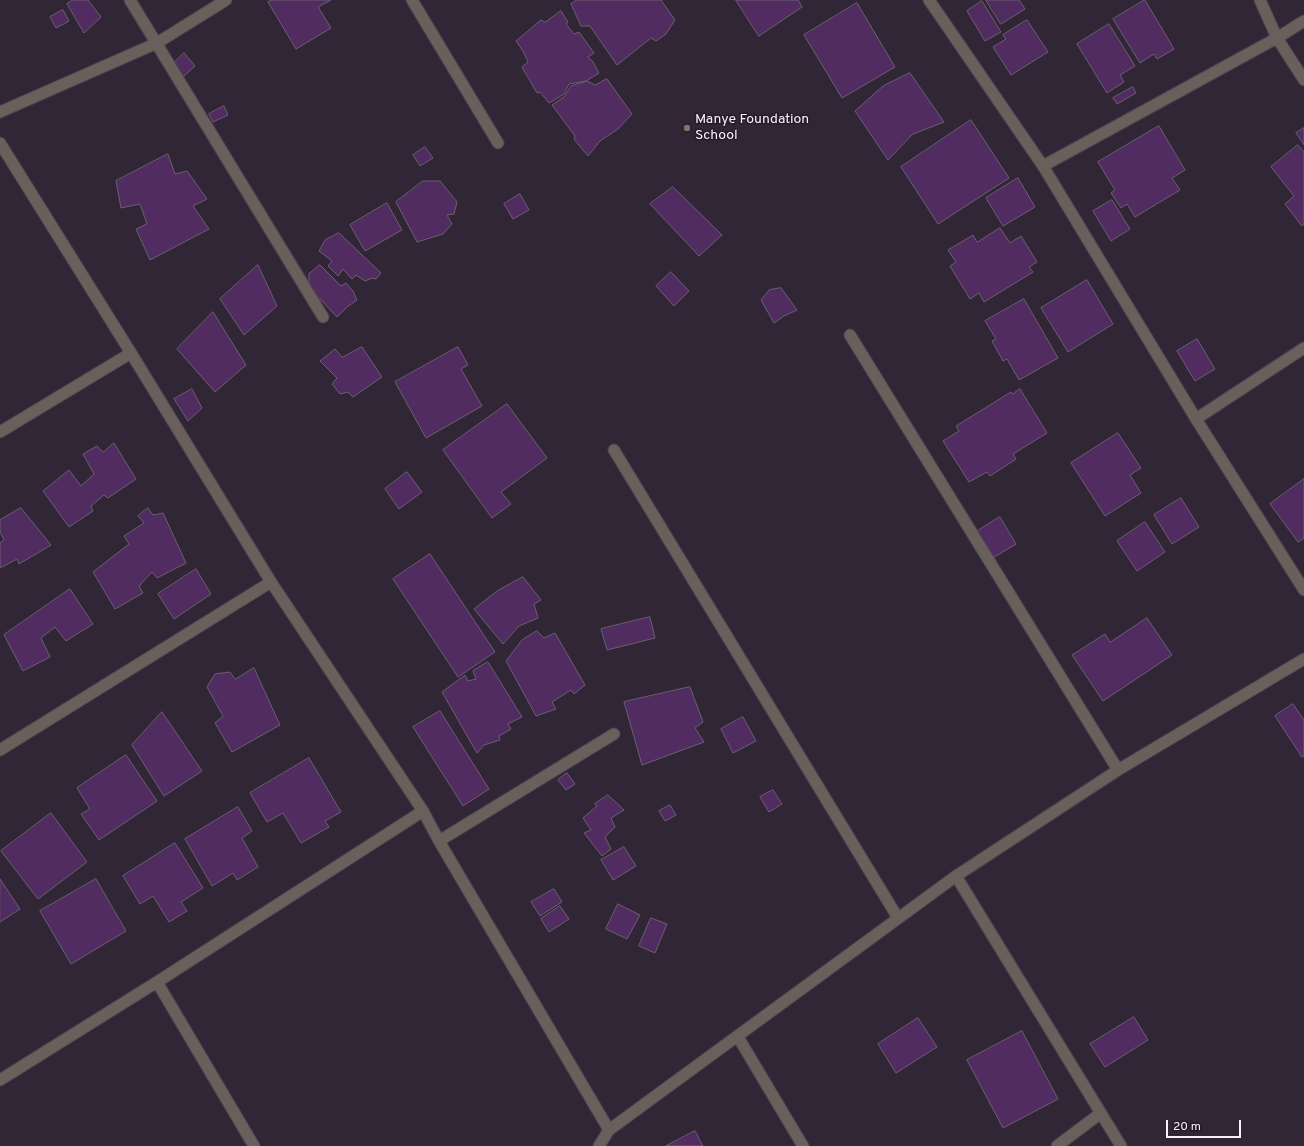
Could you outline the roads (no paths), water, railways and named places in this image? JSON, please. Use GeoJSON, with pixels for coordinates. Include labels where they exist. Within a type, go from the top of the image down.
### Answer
{"type":"FeatureCollection","features":[{"type":"Feature","properties":{"kind":"street"},"geometry":{"type":"LineString","coordinates":[[130,0],[323,317]]}},
{"type":"Feature","properties":{"kind":"street"},"geometry":{"type":"LineString","coordinates":[[0,112],[157,44],[226,0]]}},
{"type":"Feature","properties":{"kind":"street"},"geometry":{"type":"LineString","coordinates":[[412,0],[498,143]]}},
{"type":"Feature","properties":{"kind":"street"},"geometry":{"type":"LineString","coordinates":[[928,0],[1043,166],[1196,419],[1304,590]]}},
{"type":"Feature","properties":{"kind":"street"},"geometry":{"type":"LineString","coordinates":[[1260,0],[1277,38],[1304,80]]}},
{"type":"Feature","properties":{"kind":"street"},"geometry":{"type":"LineString","coordinates":[[1043,166],[1277,38],[1304,21]]}},
{"type":"Feature","properties":{"kind":"street"},"geometry":{"type":"LineString","coordinates":[[0,143],[131,352],[271,582],[423,811],[609,1130]]}},
{"type":"Feature","properties":{"kind":"street"},"geometry":{"type":"LineString","coordinates":[[850,336],[1118,770]]}},
{"type":"Feature","properties":{"kind":"street"},"geometry":{"type":"LineString","coordinates":[[1196,419],[1304,348]]}},
{"type":"Feature","properties":{"kind":"street"},"geometry":{"type":"LineString","coordinates":[[0,432],[131,352]]}},
{"type":"Feature","properties":{"kind":"street"},"geometry":{"type":"LineString","coordinates":[[614,450],[898,918]]}},
{"type":"Feature","properties":{"kind":"street"},"geometry":{"type":"LineString","coordinates":[[0,750],[271,582]]}},
{"type":"Feature","properties":{"kind":"street"},"geometry":{"type":"LineString","coordinates":[[599,1146],[609,1130],[956,876],[1118,770],[1304,659]]}},
{"type":"Feature","properties":{"kind":"street"},"geometry":{"type":"LineString","coordinates":[[440,841],[614,734]]}},
{"type":"Feature","properties":{"kind":"street"},"geometry":{"type":"LineString","coordinates":[[0,1080],[157,982],[423,811]]}},
{"type":"Feature","properties":{"kind":"street"},"geometry":{"type":"LineString","coordinates":[[956,876],[1122,1146]]}},
{"type":"Feature","properties":{"kind":"street"},"geometry":{"type":"LineString","coordinates":[[157,982],[254,1146]]}},
{"type":"Feature","properties":{"kind":"street"},"geometry":{"type":"LineString","coordinates":[[738,1037],[803,1146]]}},
{"type":"Feature","properties":{"kind":"street"},"geometry":{"type":"LineString","coordinates":[[1057,1146],[1101,1113]]}},
{"type":"Feature","properties":{"kind":"place","name":"Manye Foundation School"},"geometry":{"type":"Point","coordinates":[687,128]}}]}
